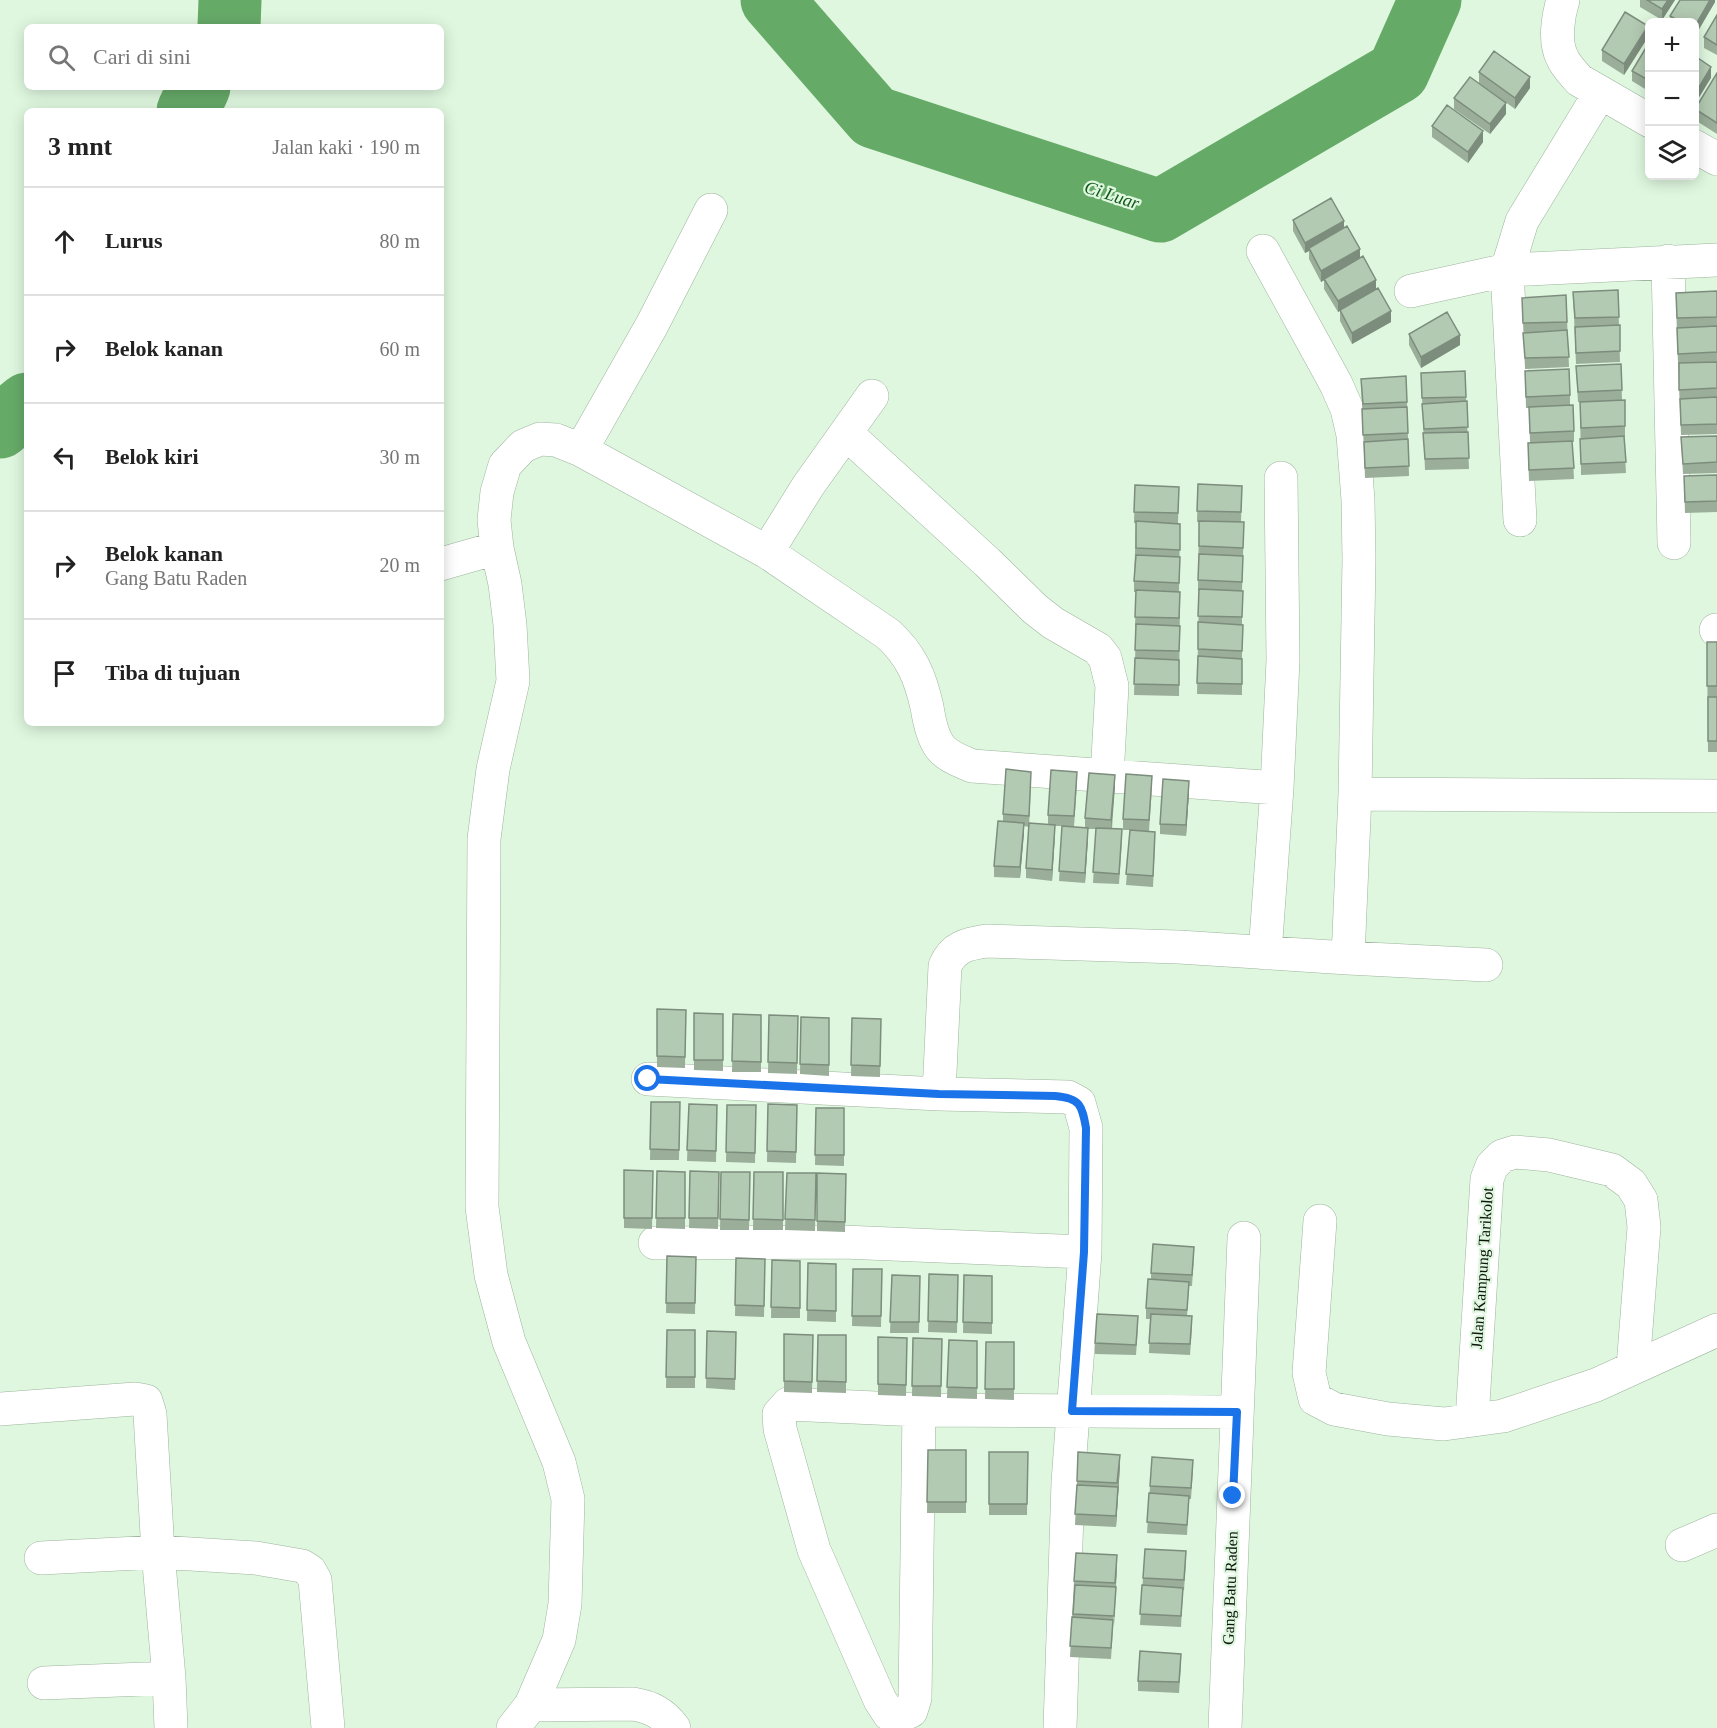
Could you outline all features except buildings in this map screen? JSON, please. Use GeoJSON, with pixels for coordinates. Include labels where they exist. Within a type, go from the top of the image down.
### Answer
{"type":"FeatureCollection","features":[{"type":"Feature","properties":{"kind":"street"},"geometry":{"type":"LineString","coordinates":[[1563,0],[1558,35],[1561,56],[1579,80],[1645,118]]}},
{"type":"Feature","properties":{"kind":"street"},"geometry":{"type":"LineString","coordinates":[[1520,520],[1507,270],[1522,221],[1600,93]]}},
{"type":"Feature","properties":{"kind":"street"},"geometry":{"type":"LineString","coordinates":[[1699,148],[1717,159]]}},
{"type":"Feature","properties":{"kind":"street"},"geometry":{"type":"LineString","coordinates":[[581,450],[652,326],[711,210]]}},
{"type":"Feature","properties":{"kind":"street"},"geometry":{"type":"LineString","coordinates":[[1263,251],[1336,384],[1347,409],[1353,435],[1358,500],[1359,559],[1355,794],[1348,958]]}},
{"type":"Feature","properties":{"kind":"street"},"geometry":{"type":"LineString","coordinates":[[1412,291],[1507,270],[1717,260]]}},
{"type":"Feature","properties":{"kind":"street"},"geometry":{"type":"LineString","coordinates":[[1668,261],[1674,543]]}},
{"type":"Feature","properties":{"kind":"street"},"geometry":{"type":"LineString","coordinates":[[767,552],[808,486],[872,396]]}},
{"type":"Feature","properties":{"kind":"street"},"geometry":{"type":"LineString","coordinates":[[847,434],[1035,609],[1053,623],[1098,649],[1105,658],[1112,686],[1107,777]]}},
{"type":"Feature","properties":{"kind":"street"},"geometry":{"type":"LineString","coordinates":[[522,1716],[546,1675],[559,1640],[565,1604],[568,1499],[559,1462],[509,1342],[491,1275],[482,1207],[483,838],[492,770],[513,681],[509,615],[494,520],[497,492],[505,465],[523,446],[540,439],[556,440],[581,450],[767,552],[888,634],[904,649],[915,667],[931,727],[940,747],[954,758],[972,766],[1277,788]]}},
{"type":"Feature","properties":{"kind":"street"},"geometry":{"type":"LineString","coordinates":[[1265,953],[1277,788],[1283,660],[1281,478]]}},
{"type":"Feature","properties":{"kind":"street"},"geometry":{"type":"LineString","coordinates":[[444,563],[497,548]]}},
{"type":"Feature","properties":{"kind":"street"},"geometry":{"type":"LineString","coordinates":[[1355,794],[1717,796]]}},
{"type":"Feature","properties":{"kind":"street"},"geometry":{"type":"LineString","coordinates":[[939,1094],[945,966],[949,956],[970,943],[986,941],[1179,946],[1486,965]]}},
{"type":"Feature","properties":{"kind":"street"},"geometry":{"type":"LineString","coordinates":[[648,1079],[939,1094],[1055,1096],[1068,1097],[1079,1103],[1086,1128],[1084,1252],[1068,1482],[1060,1728]]}},
{"type":"Feature","properties":{"kind":"street","name":"Jalan Kampung Tarikolot"},"geometry":{"type":"LineString","coordinates":[[1472,1420],[1487,1179],[1492,1166],[1502,1156],[1515,1152],[1549,1155],[1612,1170],[1631,1184],[1641,1200],[1644,1227],[1634,1367]]}},
{"type":"Feature","properties":{"kind":"street"},"geometry":{"type":"LineString","coordinates":[[1320,1221],[1309,1372],[1315,1399],[1334,1409],[1388,1419],[1444,1424],[1503,1416],[1596,1385],[1717,1330]]}},
{"type":"Feature","properties":{"kind":"street","name":"Gang Batu Raden"},"geometry":{"type":"LineString","coordinates":[[1225,1728],[1244,1238]]}},
{"type":"Feature","properties":{"kind":"street"},"geometry":{"type":"LineString","coordinates":[[655,1243],[843,1242],[1084,1252]]}},
{"type":"Feature","properties":{"kind":"street"},"geometry":{"type":"LineString","coordinates":[[0,1409],[135,1399],[146,1401],[150,1414],[171,1728]]}},
{"type":"Feature","properties":{"kind":"street"},"geometry":{"type":"LineString","coordinates":[[920,1410],[915,1698],[911,1711],[898,1717],[889,1714],[880,1700],[814,1550],[780,1429],[779,1414],[788,1404],[920,1410],[1237,1412]]}},
{"type":"Feature","properties":{"kind":"street"},"geometry":{"type":"LineString","coordinates":[[1682,1545],[1717,1530]]}},
{"type":"Feature","properties":{"kind":"street"},"geometry":{"type":"LineString","coordinates":[[41,1558],[158,1552],[256,1558],[302,1566],[310,1571],[315,1580],[328,1728]]}},
{"type":"Feature","properties":{"kind":"street"},"geometry":{"type":"LineString","coordinates":[[44,1683],[169,1678]]}},
{"type":"Feature","properties":{"kind":"street"},"geometry":{"type":"LineString","coordinates":[[522,1716],[633,1704],[649,1707],[666,1717],[674,1728]]}},
{"type":"Feature","properties":{"kind":"waterway","name":"Ci Luar"},"geometry":{"type":"LineString","coordinates":[[229,24],[230,0]]}},
{"type":"Feature","properties":{"kind":"waterway","name":"Ci Luar"},"geometry":{"type":"LineString","coordinates":[[772,0],[874,117],[1160,211],[1398,72],[1430,0]]}},
{"type":"Feature","properties":{"kind":"waterway","name":"Ci Luar"},"geometry":{"type":"LineString","coordinates":[[189,108],[198,90]]}},
{"type":"Feature","properties":{"kind":"waterway","name":"Ci Luar"},"geometry":{"type":"LineString","coordinates":[[0,427],[24,407]]}},
{"type":"Feature","properties":{"kind":"route"},"geometry":{"type":"LineString","coordinates":[[648,1079],[939,1094],[1055,1096],[1068,1097],[1079,1103],[1086,1128],[1084,1252],[1072,1411],[1237,1412],[1233,1496]]}}]}
